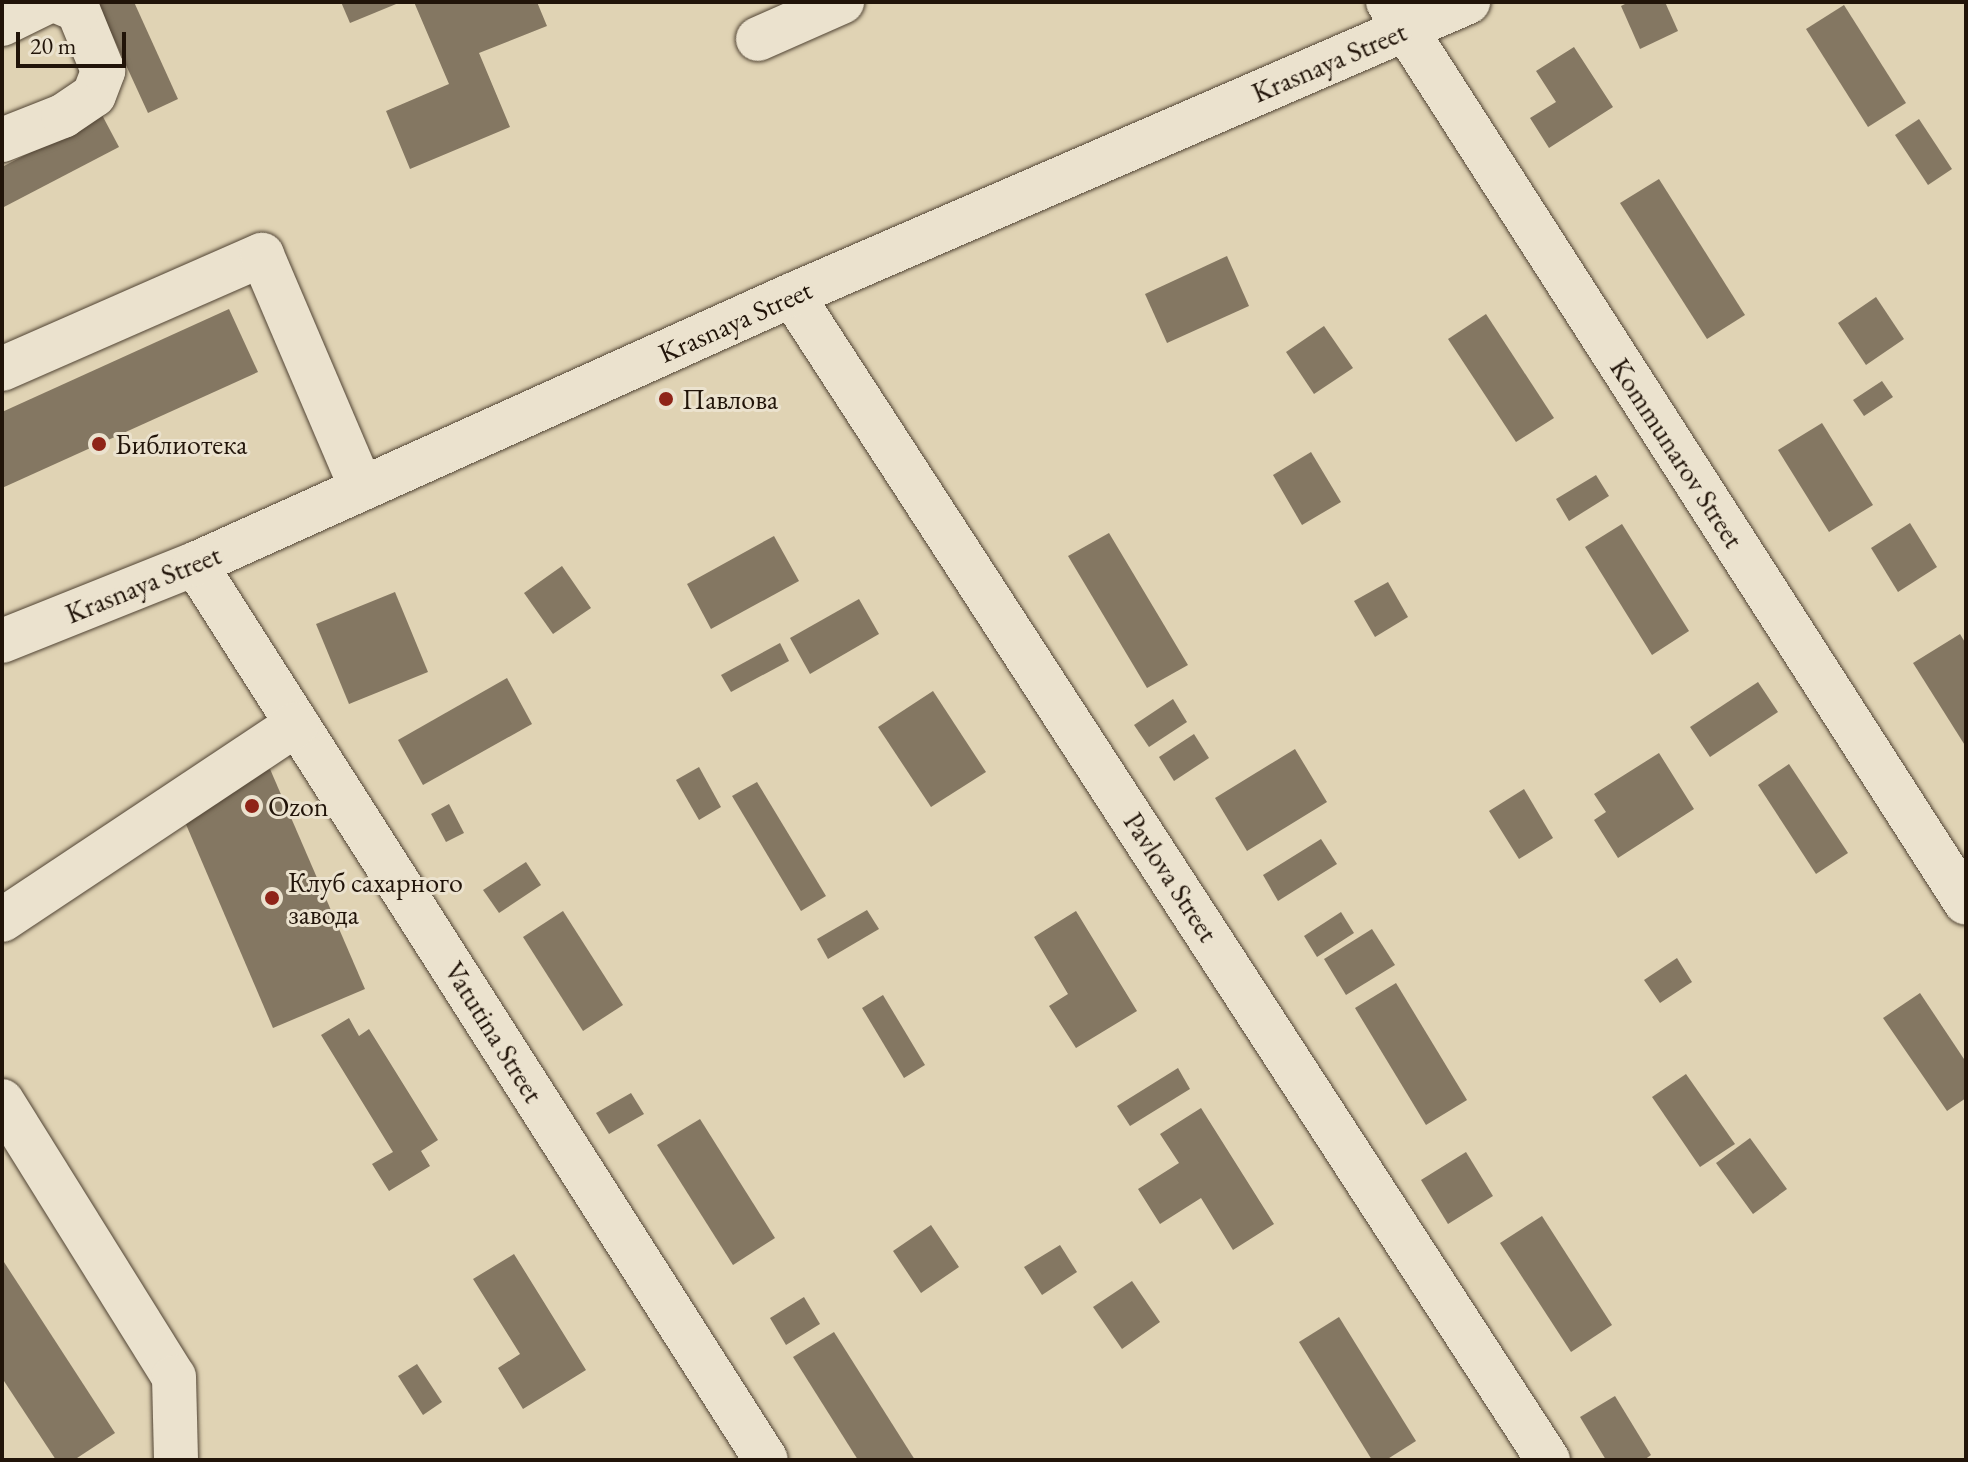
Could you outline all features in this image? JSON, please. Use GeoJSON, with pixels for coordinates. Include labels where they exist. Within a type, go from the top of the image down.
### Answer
{"type":"FeatureCollection","features":[{"type":"Feature","properties":{"kind":"street"},"geometry":{"type":"LineString","coordinates":[[2,24],[47,2]]}},
{"type":"Feature","properties":{"kind":"street"},"geometry":{"type":"LineString","coordinates":[[2,140],[63,116],[94,95],[103,71],[78,10],[59,2]]}},
{"type":"Feature","properties":{"kind":"street"},"geometry":{"type":"LineString","coordinates":[[758,39],[842,2]]}},
{"type":"Feature","properties":{"kind":"street","name":"Krasnaya Street"},"geometry":{"type":"LineString","coordinates":[[2,641],[195,564],[792,295],[1397,16],[1468,2]]}},
{"type":"Feature","properties":{"kind":"street","name":"Kommunarov Street"},"geometry":{"type":"LineString","coordinates":[[1397,16],[1966,903]]}},
{"type":"Feature","properties":{"kind":"street"},"geometry":{"type":"LineString","coordinates":[[2,369],[262,255],[362,489]]}},
{"type":"Feature","properties":{"kind":"street","name":"Pavlova Street"},"geometry":{"type":"LineString","coordinates":[[792,295],[1548,1460]]}},
{"type":"Feature","properties":{"kind":"street","name":"Vatutina Street"},"geometry":{"type":"LineString","coordinates":[[195,564],[766,1460]]}},
{"type":"Feature","properties":{"kind":"street"},"geometry":{"type":"LineString","coordinates":[[2,920],[297,724]]}},
{"type":"Feature","properties":{"kind":"street"},"geometry":{"type":"LineString","coordinates":[[2,1101],[174,1377],[176,1460]]}},
{"type":"Feature","properties":{"kind":"building"},"geometry":{"type":"Polygon","coordinates":[[[97,2],[134,2],[178,99],[148,113],[97,2]]]}},
{"type":"Feature","properties":{"kind":"building"},"geometry":{"type":"Polygon","coordinates":[[[341,2],[401,2],[350,23],[341,2]]]}},
{"type":"Feature","properties":{"kind":"building"},"geometry":{"type":"Polygon","coordinates":[[[414,2],[537,2],[547,26],[479,53],[510,127],[410,169],[386,111],[449,84],[414,2]]]}},
{"type":"Feature","properties":{"kind":"building"},"geometry":{"type":"Polygon","coordinates":[[[1629,2],[1665,2],[1678,31],[1640,49],[1621,6],[1629,2]]]}},
{"type":"Feature","properties":{"kind":"building"},"geometry":{"type":"Polygon","coordinates":[[[1844,5],[1906,103],[1868,127],[1806,29],[1844,5]]]}},
{"type":"Feature","properties":{"kind":"building"},"geometry":{"type":"Polygon","coordinates":[[[1574,47],[1613,107],[1549,148],[1530,118],[1556,102],[1536,71],[1574,47]]]}},
{"type":"Feature","properties":{"kind":"building"},"geometry":{"type":"Polygon","coordinates":[[[102,115],[119,147],[2,208],[2,167],[102,115]]]}},
{"type":"Feature","properties":{"kind":"building"},"geometry":{"type":"Polygon","coordinates":[[[1919,119],[1952,169],[1928,185],[1895,135],[1919,119]]]}},
{"type":"Feature","properties":{"kind":"building"},"geometry":{"type":"Polygon","coordinates":[[[1659,179],[1745,315],[1707,339],[1620,203],[1659,179]]]}},
{"type":"Feature","properties":{"kind":"building"},"geometry":{"type":"Polygon","coordinates":[[[1227,256],[1249,306],[1167,343],[1145,294],[1227,256]]]}},
{"type":"Feature","properties":{"kind":"building"},"geometry":{"type":"Polygon","coordinates":[[[1876,297],[1904,339],[1866,365],[1838,323],[1876,297]]]}},
{"type":"Feature","properties":{"kind":"building"},"geometry":{"type":"Polygon","coordinates":[[[229,309],[258,372],[2,488],[2,412],[229,309]]]}},
{"type":"Feature","properties":{"kind":"building"},"geometry":{"type":"Polygon","coordinates":[[[1486,314],[1554,418],[1516,442],[1448,339],[1486,314]]]}},
{"type":"Feature","properties":{"kind":"building"},"geometry":{"type":"Polygon","coordinates":[[[1324,326],[1353,368],[1314,394],[1286,352],[1324,326]]]}},
{"type":"Feature","properties":{"kind":"building"},"geometry":{"type":"Polygon","coordinates":[[[1882,381],[1893,397],[1864,416],[1853,400],[1882,381]]]}},
{"type":"Feature","properties":{"kind":"building"},"geometry":{"type":"Polygon","coordinates":[[[1822,423],[1873,505],[1829,532],[1778,450],[1822,423]]]}},
{"type":"Feature","properties":{"kind":"building"},"geometry":{"type":"Polygon","coordinates":[[[1311,452],[1341,502],[1302,525],[1273,475],[1311,452]]]}},
{"type":"Feature","properties":{"kind":"building"},"geometry":{"type":"Polygon","coordinates":[[[1596,475],[1609,496],[1569,521],[1556,499],[1596,475]]]}},
{"type":"Feature","properties":{"kind":"building"},"geometry":{"type":"Polygon","coordinates":[[[1910,523],[1937,567],[1898,592],[1871,548],[1910,523]]]}},
{"type":"Feature","properties":{"kind":"building"},"geometry":{"type":"Polygon","coordinates":[[[1622,524],[1689,631],[1652,655],[1585,547],[1622,524]]]}},
{"type":"Feature","properties":{"kind":"building"},"geometry":{"type":"Polygon","coordinates":[[[1109,533],[1188,665],[1147,688],[1068,556],[1109,533]]]}},
{"type":"Feature","properties":{"kind":"building"},"geometry":{"type":"Polygon","coordinates":[[[774,536],[799,581],[711,629],[687,584],[774,536]]]}},
{"type":"Feature","properties":{"kind":"building"},"geometry":{"type":"Polygon","coordinates":[[[562,566],[591,608],[553,634],[524,593],[562,566]]]}},
{"type":"Feature","properties":{"kind":"building"},"geometry":{"type":"Polygon","coordinates":[[[1388,582],[1408,617],[1375,637],[1354,601],[1388,582]]]}},
{"type":"Feature","properties":{"kind":"building"},"geometry":{"type":"Polygon","coordinates":[[[395,592],[428,672],[349,704],[316,624],[395,592]]]}},
{"type":"Feature","properties":{"kind":"building"},"geometry":{"type":"Polygon","coordinates":[[[859,599],[879,634],[810,674],[790,638],[859,599]]]}},
{"type":"Feature","properties":{"kind":"building"},"geometry":{"type":"Polygon","coordinates":[[[1960,634],[1966,644],[1966,747],[1913,663],[1960,634]]]}},
{"type":"Feature","properties":{"kind":"building"},"geometry":{"type":"Polygon","coordinates":[[[780,643],[789,661],[731,692],[721,675],[780,643]]]}},
{"type":"Feature","properties":{"kind":"building"},"geometry":{"type":"Polygon","coordinates":[[[507,678],[532,724],[423,785],[398,740],[507,678]]]}},
{"type":"Feature","properties":{"kind":"building"},"geometry":{"type":"Polygon","coordinates":[[[1758,682],[1778,712],[1710,757],[1690,727],[1758,682]]]}},
{"type":"Feature","properties":{"kind":"building"},"geometry":{"type":"Polygon","coordinates":[[[933,691],[986,772],[931,807],[878,727],[933,691]]]}},
{"type":"Feature","properties":{"kind":"building"},"geometry":{"type":"Polygon","coordinates":[[[1173,699],[1187,722],[1149,747],[1134,725],[1173,699]]]}},
{"type":"Feature","properties":{"kind":"building"},"geometry":{"type":"Polygon","coordinates":[[[1194,734],[1209,758],[1174,781],[1159,757],[1194,734]]]}},
{"type":"Feature","properties":{"kind":"building"},"geometry":{"type":"Polygon","coordinates":[[[1295,749],[1327,802],[1247,851],[1215,798],[1295,749]]]}},
{"type":"Feature","properties":{"kind":"building"},"geometry":{"type":"Polygon","coordinates":[[[1659,753],[1694,809],[1618,858],[1594,820],[1606,812],[1594,794],[1659,753]]]}},
{"type":"Feature","properties":{"kind":"building"},"geometry":{"type":"Polygon","coordinates":[[[1789,764],[1848,853],[1816,874],[1758,785],[1789,764]]]}},
{"type":"Feature","properties":{"kind":"building"},"geometry":{"type":"Polygon","coordinates":[[[699,767],[721,807],[699,820],[676,780],[699,767]]]}},
{"type":"Feature","properties":{"kind":"building","name":"Клуб сахарного завода"},"geometry":{"type":"Polygon","coordinates":[[[270,769],[365,989],[273,1028],[179,808],[270,769]]]}},
{"type":"Feature","properties":{"kind":"building"},"geometry":{"type":"Polygon","coordinates":[[[757,782],[826,896],[801,911],[732,796],[757,782]]]}},
{"type":"Feature","properties":{"kind":"building"},"geometry":{"type":"Polygon","coordinates":[[[1524,789],[1553,838],[1519,859],[1489,811],[1524,789]]]}},
{"type":"Feature","properties":{"kind":"building"},"geometry":{"type":"Polygon","coordinates":[[[449,804],[464,833],[446,842],[431,814],[449,804]]]}},
{"type":"Feature","properties":{"kind":"building"},"geometry":{"type":"Polygon","coordinates":[[[1321,839],[1337,864],[1278,901],[1263,875],[1321,839]]]}},
{"type":"Feature","properties":{"kind":"building"},"geometry":{"type":"Polygon","coordinates":[[[526,862],[541,885],[499,913],[483,890],[526,862]]]}},
{"type":"Feature","properties":{"kind":"building"},"geometry":{"type":"Polygon","coordinates":[[[867,910],[879,929],[828,959],[817,939],[867,910]]]}},
{"type":"Feature","properties":{"kind":"building"},"geometry":{"type":"Polygon","coordinates":[[[563,911],[623,1005],[583,1031],[523,937],[563,911]]]}},
{"type":"Feature","properties":{"kind":"building"},"geometry":{"type":"Polygon","coordinates":[[[1076,911],[1137,1011],[1076,1048],[1049,1006],[1068,994],[1034,937],[1076,911]]]}},
{"type":"Feature","properties":{"kind":"building"},"geometry":{"type":"Polygon","coordinates":[[[1341,912],[1354,933],[1317,957],[1304,936],[1341,912]]]}},
{"type":"Feature","properties":{"kind":"building"},"geometry":{"type":"Polygon","coordinates":[[[1372,929],[1395,965],[1346,995],[1324,959],[1372,929]]]}},
{"type":"Feature","properties":{"kind":"building"},"geometry":{"type":"Polygon","coordinates":[[[1677,958],[1692,982],[1660,1003],[1644,980],[1677,958]]]}},
{"type":"Feature","properties":{"kind":"building"},"geometry":{"type":"Polygon","coordinates":[[[1396,983],[1467,1100],[1426,1125],[1355,1008],[1396,983]]]}},
{"type":"Feature","properties":{"kind":"building"},"geometry":{"type":"Polygon","coordinates":[[[1920,993],[1966,1062],[1966,1098],[1947,1111],[1883,1018],[1920,993]]]}},
{"type":"Feature","properties":{"kind":"building"},"geometry":{"type":"Polygon","coordinates":[[[883,995],[925,1065],[904,1078],[862,1008],[883,995]]]}},
{"type":"Feature","properties":{"kind":"building"},"geometry":{"type":"Polygon","coordinates":[[[349,1018],[359,1036],[369,1029],[438,1140],[421,1151],[430,1166],[389,1191],[372,1164],[393,1152],[321,1035],[349,1018]]]}},
{"type":"Feature","properties":{"kind":"building"},"geometry":{"type":"Polygon","coordinates":[[[1178,1068],[1190,1089],[1130,1126],[1117,1106],[1178,1068]]]}},
{"type":"Feature","properties":{"kind":"building"},"geometry":{"type":"Polygon","coordinates":[[[1686,1074],[1735,1144],[1700,1167],[1652,1097],[1686,1074]]]}},
{"type":"Feature","properties":{"kind":"building"},"geometry":{"type":"Polygon","coordinates":[[[631,1093],[644,1114],[609,1134],[596,1113],[631,1093]]]}},
{"type":"Feature","properties":{"kind":"building"},"geometry":{"type":"Polygon","coordinates":[[[1201,1108],[1274,1224],[1233,1250],[1201,1198],[1160,1224],[1138,1189],[1179,1163],[1160,1134],[1201,1108]]]}},
{"type":"Feature","properties":{"kind":"building"},"geometry":{"type":"Polygon","coordinates":[[[700,1119],[775,1238],[733,1265],[657,1145],[700,1119]]]}},
{"type":"Feature","properties":{"kind":"building"},"geometry":{"type":"Polygon","coordinates":[[[1750,1138],[1787,1189],[1753,1214],[1716,1163],[1750,1138]]]}},
{"type":"Feature","properties":{"kind":"building"},"geometry":{"type":"Polygon","coordinates":[[[1466,1152],[1493,1196],[1448,1224],[1421,1180],[1466,1152]]]}},
{"type":"Feature","properties":{"kind":"building"},"geometry":{"type":"Polygon","coordinates":[[[1542,1216],[1612,1325],[1571,1352],[1500,1243],[1542,1216]]]}},
{"type":"Feature","properties":{"kind":"building"},"geometry":{"type":"Polygon","coordinates":[[[931,1225],[959,1267],[921,1293],[893,1251],[931,1225]]]}},
{"type":"Feature","properties":{"kind":"building"},"geometry":{"type":"Polygon","coordinates":[[[1060,1245],[1077,1272],[1042,1295],[1024,1267],[1060,1245]]]}},
{"type":"Feature","properties":{"kind":"building"},"geometry":{"type":"Polygon","coordinates":[[[514,1254],[586,1370],[523,1409],[498,1368],[520,1354],[473,1279],[514,1254]]]}},
{"type":"Feature","properties":{"kind":"building"},"geometry":{"type":"Polygon","coordinates":[[[2,1259],[115,1433],[74,1460],[56,1460],[2,1378],[2,1259]]]}},
{"type":"Feature","properties":{"kind":"building"},"geometry":{"type":"Polygon","coordinates":[[[1132,1281],[1160,1322],[1122,1349],[1093,1307],[1132,1281]]]}},
{"type":"Feature","properties":{"kind":"building"},"geometry":{"type":"Polygon","coordinates":[[[804,1297],[820,1324],[786,1345],[770,1318],[804,1297]]]}},
{"type":"Feature","properties":{"kind":"building"},"geometry":{"type":"Polygon","coordinates":[[[1339,1317],[1416,1441],[1386,1460],[1372,1460],[1299,1342],[1339,1317]]]}},
{"type":"Feature","properties":{"kind":"building"},"geometry":{"type":"Polygon","coordinates":[[[834,1332],[915,1460],[858,1460],[793,1357],[834,1332]]]}},
{"type":"Feature","properties":{"kind":"building"},"geometry":{"type":"Polygon","coordinates":[[[417,1364],[442,1402],[423,1415],[398,1376],[417,1364]]]}},
{"type":"Feature","properties":{"kind":"building"},"geometry":{"type":"Polygon","coordinates":[[[1615,1396],[1651,1455],[1644,1460],[1606,1460],[1580,1417],[1615,1396]]]}},
{"type":"Feature","properties":{"kind":"place","name":"Павлова"},"geometry":{"type":"Point","coordinates":[666,399]}},
{"type":"Feature","properties":{"kind":"place","name":"Библиотека"},"geometry":{"type":"Point","coordinates":[99,444]}},
{"type":"Feature","properties":{"kind":"place","name":"Ozon"},"geometry":{"type":"Point","coordinates":[252,806]}},
{"type":"Feature","properties":{"kind":"place","name":"Клуб сахарного завода"},"geometry":{"type":"Point","coordinates":[272,898]}}]}
